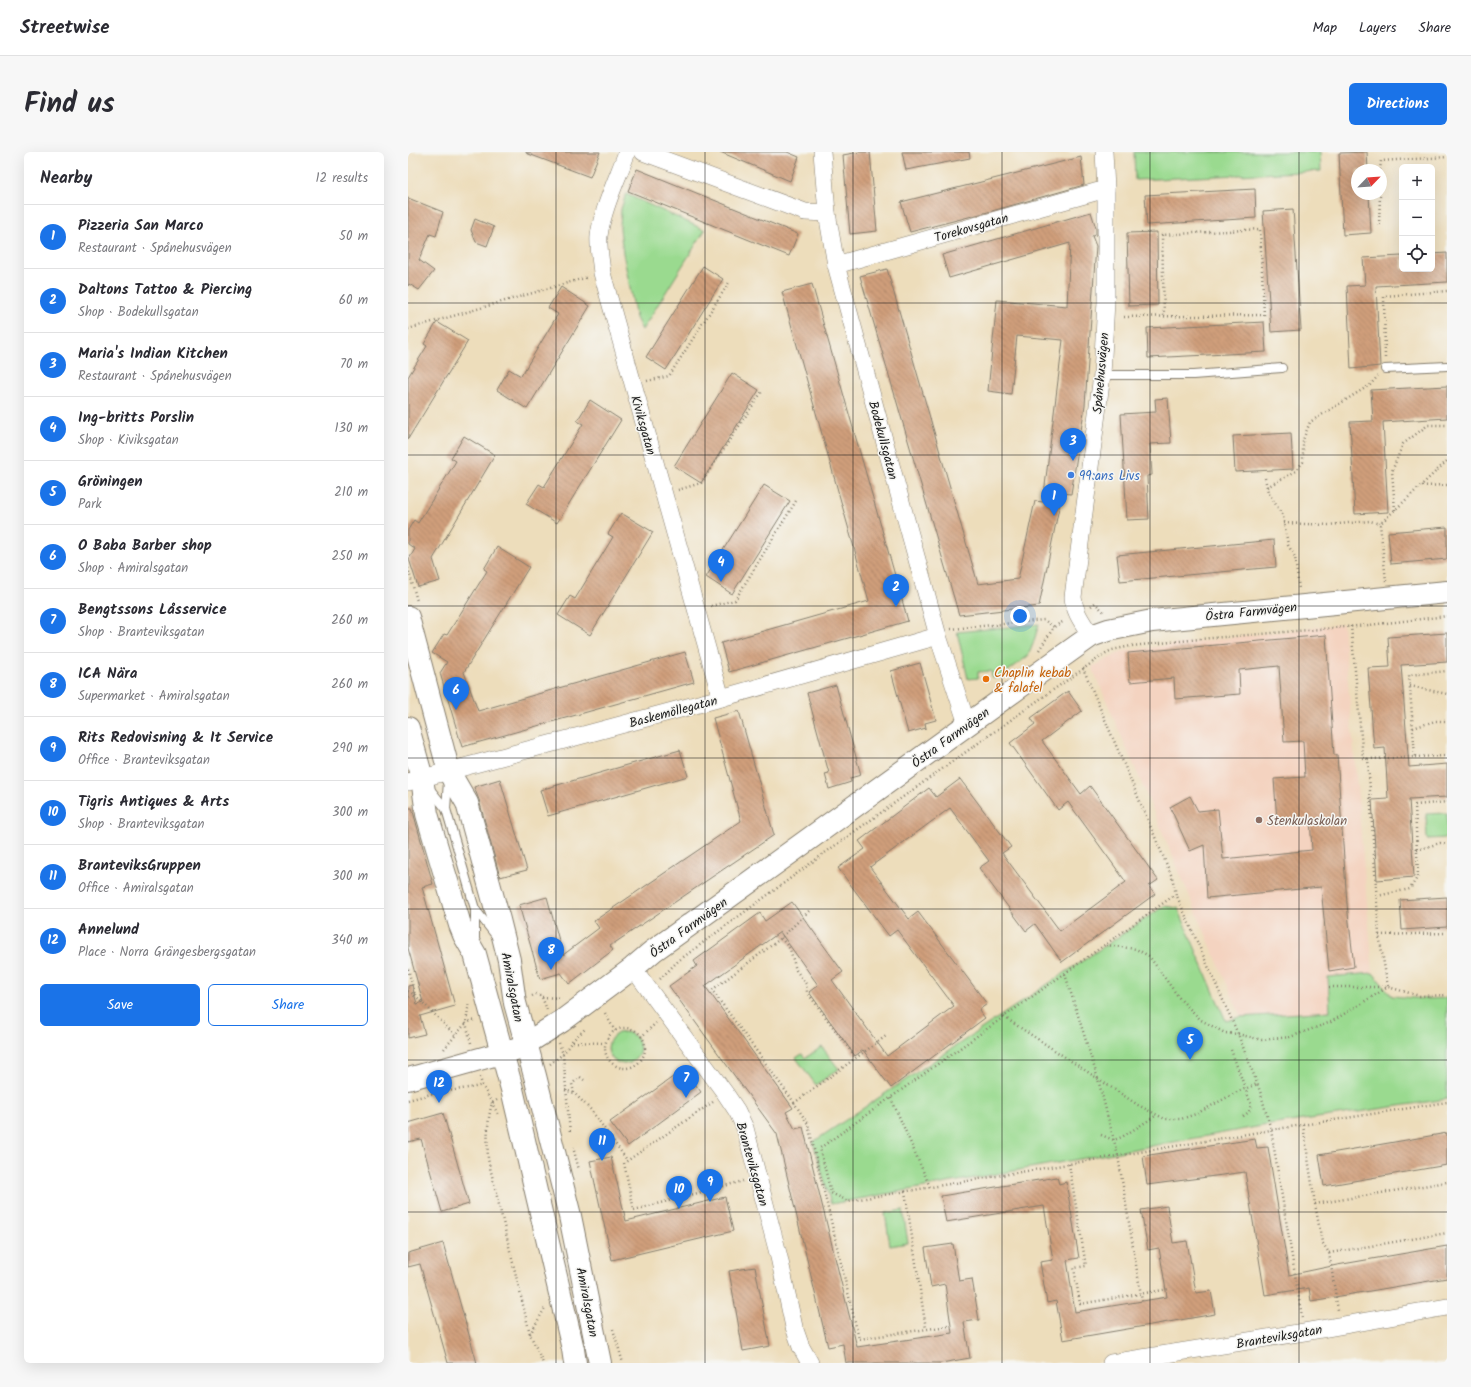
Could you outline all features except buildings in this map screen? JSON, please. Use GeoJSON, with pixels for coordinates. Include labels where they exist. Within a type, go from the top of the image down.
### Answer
{"type":"FeatureCollection","features":[{"type":"Feature","properties":{"kind":"main road","name":"Östra Farmvägen"},"geometry":{"type":"LineString","coordinates":[[516,1049],[562,1021],[633,968],[653,951],[796,850],[967,724],[1090,636],[1108,630],[1152,621],[1447,592]]}},
{"type":"Feature","properties":{"kind":"main road","name":"Amiralsgatan"},"geometry":{"type":"LineString","coordinates":[[408,617],[449,772],[468,807],[494,898],[506,947],[515,1003],[516,1104],[575,1363]]}},
{"type":"Feature","properties":{"kind":"main road","name":"Amiralsgatan"},"geometry":{"type":"LineString","coordinates":[[408,728],[415,780],[427,814],[460,925],[475,954],[516,1049],[537,1083],[570,1216],[600,1363]]}},
{"type":"Feature","properties":{"kind":"main road"},"geometry":{"type":"LineString","coordinates":[[408,1079],[475,1059],[516,1049]]}},
{"type":"Feature","properties":{"kind":"street","name":"Kiviksgatan"},"geometry":{"type":"LineString","coordinates":[[627,152],[599,234],[602,273],[721,698]]}},
{"type":"Feature","properties":{"kind":"street"},"geometry":{"type":"LineString","coordinates":[[643,152],[805,212],[827,213]]}},
{"type":"Feature","properties":{"kind":"street","name":"Bodekullsgatan"},"geometry":{"type":"LineString","coordinates":[[822,152],[827,213],[836,265],[937,633],[967,724]]}},
{"type":"Feature","properties":{"kind":"street","name":"Spånehusvägen"},"geometry":{"type":"LineString","coordinates":[[1090,636],[1077,614],[1073,597],[1102,375],[1107,252],[1104,152]]}},
{"type":"Feature","properties":{"kind":"street","name":"Torekovsgatan"},"geometry":{"type":"LineString","coordinates":[[836,265],[1106,188]]}},
{"type":"Feature","properties":{"kind":"street","name":"Baskemöllegatan"},"geometry":{"type":"LineString","coordinates":[[415,780],[721,698],[937,633]]}},
{"type":"Feature","properties":{"kind":"street","name":"Branteviksgatan"},"geometry":{"type":"LineString","coordinates":[[633,968],[725,1093],[745,1128],[779,1257],[794,1327],[801,1347],[810,1363]]}},
{"type":"Feature","properties":{"kind":"street","name":"Branteviksgatan"},"geometry":{"type":"LineString","coordinates":[[1111,1363],[1447,1307]]}},
{"type":"Feature","properties":{"kind":"lane"},"geometry":{"type":"LineString","coordinates":[[1385,369],[1447,366]]}},
{"type":"Feature","properties":{"kind":"lane"},"geometry":{"type":"LineString","coordinates":[[1102,375],[1192,375],[1282,368]]}},
{"type":"Feature","properties":{"kind":"lane"},"geometry":{"type":"LineString","coordinates":[[449,772],[446,810],[474,909],[475,954]]}},
{"type":"Feature","properties":{"kind":"lane"},"geometry":{"type":"LineString","coordinates":[[415,780],[446,810]]}},
{"type":"Feature","properties":{"kind":"lane"},"geometry":{"type":"LineString","coordinates":[[474,909],[506,947]]}},
{"type":"Feature","properties":{"kind":"path"},"geometry":{"type":"LineString","coordinates":[[1380,164],[1380,161],[1447,157]]}},
{"type":"Feature","properties":{"kind":"path"},"geometry":{"type":"LineString","coordinates":[[1379,225],[1380,200]]}},
{"type":"Feature","properties":{"kind":"path"},"geometry":{"type":"LineString","coordinates":[[1105,317],[1264,315],[1260,229],[1162,235],[1164,316]]}},
{"type":"Feature","properties":{"kind":"path"},"geometry":{"type":"LineString","coordinates":[[408,329],[602,273]]}},
{"type":"Feature","properties":{"kind":"path"},"geometry":{"type":"LineString","coordinates":[[633,385],[669,376],[730,280]]}},
{"type":"Feature","properties":{"kind":"path"},"geometry":{"type":"LineString","coordinates":[[1267,487],[1296,471],[1303,462],[1303,440],[1310,422],[1370,385],[1385,369],[1384,296],[1447,291]]}},
{"type":"Feature","properties":{"kind":"path"},"geometry":{"type":"LineString","coordinates":[[664,494],[701,483],[763,390]]}},
{"type":"Feature","properties":{"kind":"path"},"geometry":{"type":"LineString","coordinates":[[1395,510],[1392,471],[1402,444],[1428,425],[1447,425]]}},
{"type":"Feature","properties":{"kind":"path"},"geometry":{"type":"LineString","coordinates":[[1380,524],[1447,461]]}},
{"type":"Feature","properties":{"kind":"path"},"geometry":{"type":"LineString","coordinates":[[1265,478],[1268,492],[1283,516],[1288,545],[1295,557],[1300,596]]}},
{"type":"Feature","properties":{"kind":"path"},"geometry":{"type":"LineString","coordinates":[[1421,486],[1447,485]]}},
{"type":"Feature","properties":{"kind":"path"},"geometry":{"type":"LineString","coordinates":[[696,610],[735,600],[796,501]]}},
{"type":"Feature","properties":{"kind":"path"},"geometry":{"type":"LineString","coordinates":[[1284,523],[1328,525],[1370,520],[1380,524]]}},
{"type":"Feature","properties":{"kind":"path"},"geometry":{"type":"LineString","coordinates":[[1380,524],[1386,587]]}},
{"type":"Feature","properties":{"kind":"path"},"geometry":{"type":"LineString","coordinates":[[648,988],[664,976],[678,962],[833,847],[1083,668],[1112,650],[1131,646],[1447,616]]}},
{"type":"Feature","properties":{"kind":"path"},"geometry":{"type":"LineString","coordinates":[[937,633],[1044,620],[1054,627]]}},
{"type":"Feature","properties":{"kind":"path"},"geometry":{"type":"LineString","coordinates":[[1351,626],[1363,758],[1447,756]]}},
{"type":"Feature","properties":{"kind":"path"},"geometry":{"type":"LineString","coordinates":[[1083,668],[1172,877],[1176,894],[1238,1034],[1257,1084],[1271,1130],[1304,1332]]}},
{"type":"Feature","properties":{"kind":"path"},"geometry":{"type":"LineString","coordinates":[[1415,757],[1409,675],[1447,671]]}},
{"type":"Feature","properties":{"kind":"path"},"geometry":{"type":"LineString","coordinates":[[1410,686],[1447,694]]}},
{"type":"Feature","properties":{"kind":"path"},"geometry":{"type":"LineString","coordinates":[[1413,728],[1435,721],[1447,721]]}},
{"type":"Feature","properties":{"kind":"path"},"geometry":{"type":"LineString","coordinates":[[1368,759],[1379,935],[1388,987]]}},
{"type":"Feature","properties":{"kind":"path"},"geometry":{"type":"LineString","coordinates":[[1377,896],[1410,889],[1418,876],[1415,805],[1447,802]]}},
{"type":"Feature","properties":{"kind":"path"},"geometry":{"type":"LineString","coordinates":[[1417,850],[1440,843],[1447,844]]}},
{"type":"Feature","properties":{"kind":"path"},"geometry":{"type":"LineString","coordinates":[[1176,894],[820,1148],[831,1194],[848,1201],[1447,1102]]}},
{"type":"Feature","properties":{"kind":"path"},"geometry":{"type":"LineString","coordinates":[[809,911],[781,938],[712,990],[808,1124],[859,1339],[948,1326]]}},
{"type":"Feature","properties":{"kind":"path"},"geometry":{"type":"LineString","coordinates":[[1379,935],[1447,932]]}},
{"type":"Feature","properties":{"kind":"path"},"geometry":{"type":"LineString","coordinates":[[781,938],[790,949],[796,970],[806,984],[807,992],[856,1058]]}},
{"type":"Feature","properties":{"kind":"path"},"geometry":{"type":"LineString","coordinates":[[698,941],[701,945]]}},
{"type":"Feature","properties":{"kind":"path"},"geometry":{"type":"LineString","coordinates":[[1106,945],[1136,949],[1149,956],[1180,999],[1201,1020],[1225,1033],[1238,1034],[1262,1040],[1290,1037],[1331,1022],[1388,987]]}},
{"type":"Feature","properties":{"kind":"path"},"geometry":{"type":"LineString","coordinates":[[408,969],[415,995]]}},
{"type":"Feature","properties":{"kind":"path"},"geometry":{"type":"LineString","coordinates":[[1065,974],[1098,1079],[1118,1156],[1142,1301]]}},
{"type":"Feature","properties":{"kind":"path"},"geometry":{"type":"LineString","coordinates":[[1329,987],[1388,987],[1420,996],[1447,995]]}},
{"type":"Feature","properties":{"kind":"path"},"geometry":{"type":"LineString","coordinates":[[408,991],[415,995],[455,1035]]}},
{"type":"Feature","properties":{"kind":"path"},"geometry":{"type":"LineString","coordinates":[[408,998],[415,995]]}},
{"type":"Feature","properties":{"kind":"path"},"geometry":{"type":"LineString","coordinates":[[542,997],[561,998]]}},
{"type":"Feature","properties":{"kind":"path"},"geometry":{"type":"LineString","coordinates":[[442,1052],[466,1023],[469,1000]]}},
{"type":"Feature","properties":{"kind":"path"},"geometry":{"type":"LineString","coordinates":[[602,1015],[610,1009]]}},
{"type":"Feature","properties":{"kind":"path"},"geometry":{"type":"LineString","coordinates":[[605,1013],[615,1031]]}},
{"type":"Feature","properties":{"kind":"path"},"geometry":{"type":"LineString","coordinates":[[1004,1018],[1138,1105],[1165,1119],[1181,1119],[1196,1114],[1220,1100],[1257,1084]]}},
{"type":"Feature","properties":{"kind":"path"},"geometry":{"type":"LineString","coordinates":[[563,1054],[572,1042],[591,1024]]}},
{"type":"Feature","properties":{"kind":"path"},"geometry":{"type":"LineString","coordinates":[[626,1028],[637,1032],[644,1042],[645,1048],[641,1060],[631,1068],[619,1068],[609,1061],[606,1056],[605,1043],[610,1034],[615,1031],[626,1028]]}},
{"type":"Feature","properties":{"kind":"path"},"geometry":{"type":"LineString","coordinates":[[794,1103],[886,1036]]}},
{"type":"Feature","properties":{"kind":"path"},"geometry":{"type":"LineString","coordinates":[[572,1042],[605,1043]]}},
{"type":"Feature","properties":{"kind":"path"},"geometry":{"type":"LineString","coordinates":[[1231,1050],[1251,1104],[1249,1112],[1242,1117]]}},
{"type":"Feature","properties":{"kind":"path"},"geometry":{"type":"LineString","coordinates":[[574,1093],[572,1084],[580,1077],[584,1080]]}},
{"type":"Feature","properties":{"kind":"path"},"geometry":{"type":"LineString","coordinates":[[408,1100],[436,1093],[475,1088],[482,1085],[492,1104],[488,1117],[488,1159],[530,1334],[543,1363]]}},
{"type":"Feature","properties":{"kind":"path"},"geometry":{"type":"LineString","coordinates":[[565,1090],[574,1093],[590,1110],[628,1160]]}},
{"type":"Feature","properties":{"kind":"path"},"geometry":{"type":"LineString","coordinates":[[725,1093],[624,1163],[634,1210],[758,1177]]}},
{"type":"Feature","properties":{"kind":"path"},"geometry":{"type":"LineString","coordinates":[[891,1098],[930,1187]]}},
{"type":"Feature","properties":{"kind":"path"},"geometry":{"type":"LineString","coordinates":[[1101,1135],[1114,1140],[1122,1137],[1158,1115]]}},
{"type":"Feature","properties":{"kind":"path"},"geometry":{"type":"LineString","coordinates":[[1303,1125],[1322,1242],[1329,1254],[1341,1325]]}},
{"type":"Feature","properties":{"kind":"path"},"geometry":{"type":"LineString","coordinates":[[1069,1164],[1086,1266],[1074,1268],[1080,1304],[1170,1289]]}},
{"type":"Feature","properties":{"kind":"path"},"geometry":{"type":"LineString","coordinates":[[1315,1204],[1447,1182]]}},
{"type":"Feature","properties":{"kind":"path"},"geometry":{"type":"LineString","coordinates":[[905,1191],[926,1329]]}},
{"type":"Feature","properties":{"kind":"path"},"geometry":{"type":"LineString","coordinates":[[1329,1254],[1447,1233]]}},
{"type":"Feature","properties":{"kind":"shaded area","name":"Stenkulaskolan"},"geometry":{"type":"Polygon","coordinates":[[[1343,624],[1373,973],[1328,977],[1330,1011],[1241,1017],[1092,667],[1123,651],[1343,624]]]}},
{"type":"Feature","properties":{"kind":"green space"},"geometry":{"type":"Polygon","coordinates":[[[1134,152],[1320,152],[1321,171],[1135,180],[1134,152]]]}},
{"type":"Feature","properties":{"kind":"green space"},"geometry":{"type":"Polygon","coordinates":[[[626,194],[705,230],[642,330],[636,318],[623,253],[620,229],[621,209],[626,194]]]}},
{"type":"Feature","properties":{"kind":"green space"},"geometry":{"type":"Polygon","coordinates":[[[1039,624],[1028,656],[999,678],[992,678],[991,671],[978,672],[978,678],[968,679],[957,632],[1039,624]]]}},
{"type":"Feature","properties":{"kind":"green space"},"geometry":{"type":"Polygon","coordinates":[[[1447,813],[1447,838],[1427,839],[1426,814],[1447,813]]]}},
{"type":"Feature","properties":{"kind":"green space"},"geometry":{"type":"Polygon","coordinates":[[[1164,906],[1178,908],[1226,1021],[1241,1017],[1330,1011],[1328,977],[1373,973],[1392,996],[1425,999],[1447,998],[1447,1099],[1262,1126],[831,1204],[813,1142],[1164,906]]]}},
{"type":"Feature","properties":{"kind":"green space"},"geometry":{"type":"Polygon","coordinates":[[[621,1032],[627,1032],[637,1039],[640,1048],[639,1054],[633,1061],[627,1064],[621,1064],[611,1057],[608,1051],[608,1045],[615,1035],[621,1032]]]}},
{"type":"Feature","properties":{"kind":"green space"},"geometry":{"type":"Polygon","coordinates":[[[822,1047],[839,1069],[816,1085],[796,1058],[802,1054],[805,1058],[822,1047]]]}},
{"type":"Feature","properties":{"kind":"green space"},"geometry":{"type":"Polygon","coordinates":[[[903,1210],[908,1243],[890,1246],[885,1213],[903,1210]]]}},
{"type":"Feature","properties":{"kind":"place","name":"Maria's Indian Kitchen"},"geometry":{"type":"Point","coordinates":[1073,461]}},
{"type":"Feature","properties":{"kind":"place","name":"99:ans Livs"},"geometry":{"type":"Point","coordinates":[1071,475]}},
{"type":"Feature","properties":{"kind":"place","name":"Pizzeria San Marco"},"geometry":{"type":"Point","coordinates":[1054,516]}},
{"type":"Feature","properties":{"kind":"place","name":"Ing-britts Porslin"},"geometry":{"type":"Point","coordinates":[721,582]}},
{"type":"Feature","properties":{"kind":"place","name":"Daltons Tattoo & Piercing"},"geometry":{"type":"Point","coordinates":[896,607]}},
{"type":"Feature","properties":{"kind":"place","name":"Chaplin kebab & falafel"},"geometry":{"type":"Point","coordinates":[986,679]}},
{"type":"Feature","properties":{"kind":"place","name":"O Baba Barber shop"},"geometry":{"type":"Point","coordinates":[456,710]}},
{"type":"Feature","properties":{"kind":"place","name":"Stenkulaskolan"},"geometry":{"type":"Point","coordinates":[1259,820]}},
{"type":"Feature","properties":{"kind":"place","name":"ICA Nära"},"geometry":{"type":"Point","coordinates":[551,970]}},
{"type":"Feature","properties":{"kind":"place","name":"Gröningen"},"geometry":{"type":"Point","coordinates":[1190,1060]}},
{"type":"Feature","properties":{"kind":"place","name":"Bengtssons Låsservice"},"geometry":{"type":"Point","coordinates":[686,1098]}},
{"type":"Feature","properties":{"kind":"place","name":"Annelund"},"geometry":{"type":"Point","coordinates":[439,1103]}},
{"type":"Feature","properties":{"kind":"place","name":"BranteviksGruppen"},"geometry":{"type":"Point","coordinates":[602,1161]}},
{"type":"Feature","properties":{"kind":"place","name":"Rits Redovisning & It Service"},"geometry":{"type":"Point","coordinates":[710,1202]}},
{"type":"Feature","properties":{"kind":"place","name":"Tigris Antiques & Arts"},"geometry":{"type":"Point","coordinates":[679,1209]}}]}
